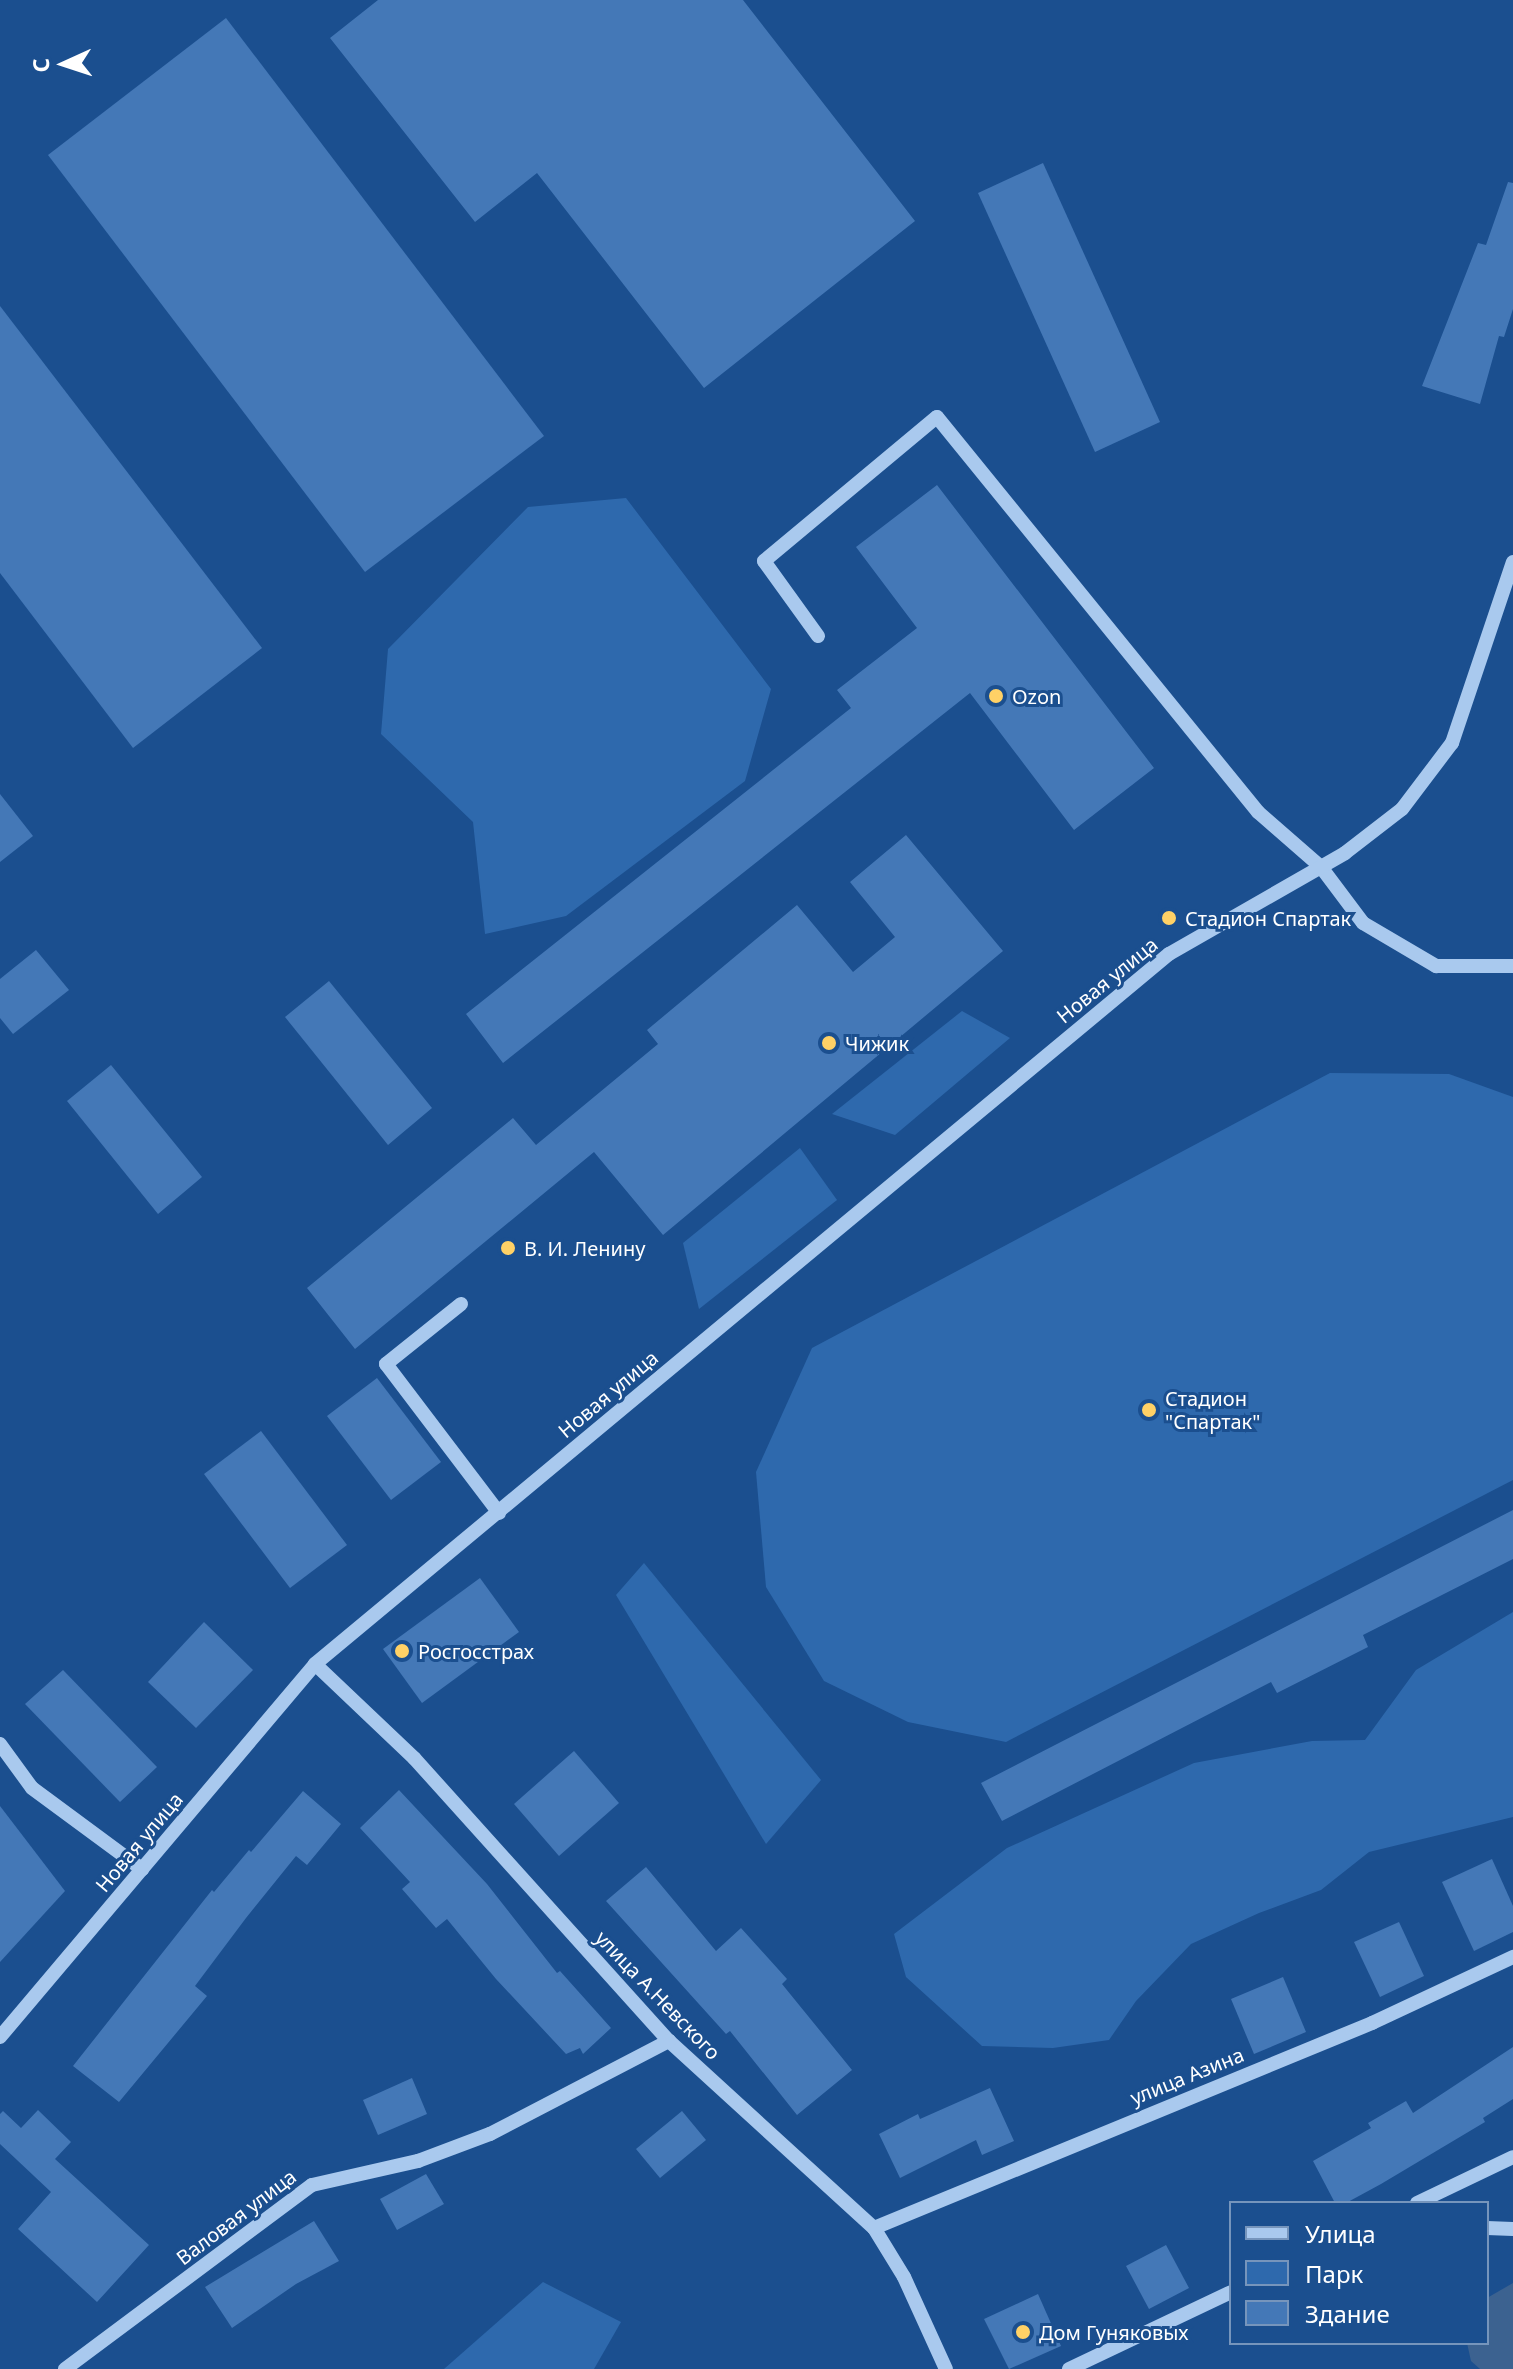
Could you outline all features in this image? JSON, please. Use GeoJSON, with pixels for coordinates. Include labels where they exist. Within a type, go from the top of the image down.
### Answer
{"type":"FeatureCollection","features":[{"type":"Feature","properties":{"kind":"street"},"geometry":{"type":"LineString","coordinates":[[818,636],[764,561],[937,417],[1258,812],[1321,867],[1363,923],[1436,966],[1513,966]]}},
{"type":"Feature","properties":{"kind":"street","name":"Новая улица"},"geometry":{"type":"LineString","coordinates":[[0,2037],[315,1664],[1169,954],[1345,853],[1402,809],[1452,743],[1513,562]]}},
{"type":"Feature","properties":{"kind":"street"},"geometry":{"type":"LineString","coordinates":[[461,1304],[386,1364],[499,1513]]}},
{"type":"Feature","properties":{"kind":"street","name":"улица А.Невского"},"geometry":{"type":"LineString","coordinates":[[315,1664],[414,1758],[669,2041],[874,2228],[904,2277],[946,2369]]}},
{"type":"Feature","properties":{"kind":"street"},"geometry":{"type":"LineString","coordinates":[[0,1744],[32,1788],[142,1869]]}},
{"type":"Feature","properties":{"kind":"street","name":"улица Азина"},"geometry":{"type":"LineString","coordinates":[[874,2228],[1372,2023],[1513,1957]]}},
{"type":"Feature","properties":{"kind":"street","name":"Валовая улица"},"geometry":{"type":"LineString","coordinates":[[65,2369],[312,2185],[418,2161],[490,2134],[669,2041]]}},
{"type":"Feature","properties":{"kind":"street"},"geometry":{"type":"LineString","coordinates":[[1421,2201],[1513,2157]]}},
{"type":"Feature","properties":{"kind":"street"},"geometry":{"type":"LineString","coordinates":[[1489,2228],[1513,2229]]}},
{"type":"Feature","properties":{"kind":"street"},"geometry":{"type":"LineString","coordinates":[[1069,2369],[1229,2293]]}},
{"type":"Feature","properties":{"kind":"green space"},"geometry":{"type":"Polygon","coordinates":[[[626,498],[771,689],[745,781],[566,916],[485,934],[473,822],[381,734],[388,649],[528,507],[626,498]]]}},
{"type":"Feature","properties":{"kind":"green space"},"geometry":{"type":"Polygon","coordinates":[[[962,1011],[1010,1038],[895,1135],[832,1114],[962,1011]]]}},
{"type":"Feature","properties":{"kind":"green space","name":"Стадион \"Спартак\""},"geometry":{"type":"Polygon","coordinates":[[[1330,1073],[1449,1074],[1513,1097],[1513,1480],[1006,1742],[908,1722],[824,1681],[766,1587],[756,1472],[812,1348],[1330,1073]]]}},
{"type":"Feature","properties":{"kind":"green space"},"geometry":{"type":"Polygon","coordinates":[[[800,1148],[837,1200],[699,1309],[683,1243],[800,1148]]]}},
{"type":"Feature","properties":{"kind":"green space"},"geometry":{"type":"Polygon","coordinates":[[[644,1563],[821,1780],[766,1844],[616,1595],[644,1563]]]}},
{"type":"Feature","properties":{"kind":"green space"},"geometry":{"type":"Polygon","coordinates":[[[1513,1612],[1513,1817],[1369,1852],[1321,1890],[1259,1913],[1191,1944],[1136,2001],[1109,2040],[1053,2048],[982,2046],[906,1977],[894,1934],[1007,1848],[1194,1763],[1312,1741],[1365,1740],[1416,1670],[1513,1612]]]}},
{"type":"Feature","properties":{"kind":"green space"},"geometry":{"type":"Polygon","coordinates":[[[543,2282],[621,2322],[594,2369],[444,2369],[543,2282]]]}},
{"type":"Feature","properties":{"kind":"shaded area"},"geometry":{"type":"Polygon","coordinates":[[[1513,2283],[1513,2369],[1480,2369],[1471,2361],[1467,2345],[1489,2345],[1489,2297],[1513,2283]]]}},
{"type":"Feature","properties":{"kind":"building"},"geometry":{"type":"Polygon","coordinates":[[[378,0],[743,0],[915,221],[704,388],[537,173],[475,222],[330,38],[378,0]]]}},
{"type":"Feature","properties":{"kind":"building"},"geometry":{"type":"Polygon","coordinates":[[[226,18],[544,436],[365,572],[48,155],[226,18]]]}},
{"type":"Feature","properties":{"kind":"building"},"geometry":{"type":"Polygon","coordinates":[[[1043,163],[1160,422],[1095,452],[978,193],[1043,163]]]}},
{"type":"Feature","properties":{"kind":"building"},"geometry":{"type":"Polygon","coordinates":[[[1508,182],[1513,183],[1513,309],[1504,337],[1499,336],[1480,404],[1422,386],[1478,243],[1486,245],[1508,182]]]}},
{"type":"Feature","properties":{"kind":"building"},"geometry":{"type":"Polygon","coordinates":[[[0,306],[262,648],[133,748],[0,573],[0,306]]]}},
{"type":"Feature","properties":{"kind":"building"},"geometry":{"type":"Polygon","coordinates":[[[937,485],[1154,768],[1074,830],[970,693],[503,1063],[466,1014],[851,708],[837,690],[917,628],[856,547],[937,485]]]}},
{"type":"Feature","properties":{"kind":"building"},"geometry":{"type":"Polygon","coordinates":[[[0,794],[33,836],[0,862],[0,794]]]}},
{"type":"Feature","properties":{"kind":"building"},"geometry":{"type":"Polygon","coordinates":[[[906,835],[1003,951],[663,1235],[594,1152],[355,1349],[307,1288],[513,1118],[536,1145],[658,1044],[647,1030],[797,905],[853,972],[895,937],[850,882],[906,835]]]}},
{"type":"Feature","properties":{"kind":"building"},"geometry":{"type":"Polygon","coordinates":[[[36,950],[69,990],[13,1034],[0,1018],[0,979],[36,950]]]}},
{"type":"Feature","properties":{"kind":"building"},"geometry":{"type":"Polygon","coordinates":[[[329,981],[432,1108],[388,1145],[285,1017],[329,981]]]}},
{"type":"Feature","properties":{"kind":"building"},"geometry":{"type":"Polygon","coordinates":[[[111,1065],[202,1177],[158,1214],[67,1101],[111,1065]]]}},
{"type":"Feature","properties":{"kind":"building"},"geometry":{"type":"Polygon","coordinates":[[[377,1378],[441,1462],[391,1500],[327,1416],[377,1378]]]}},
{"type":"Feature","properties":{"kind":"building"},"geometry":{"type":"Polygon","coordinates":[[[261,1431],[347,1545],[290,1588],[204,1474],[261,1431]]]}},
{"type":"Feature","properties":{"kind":"building"},"geometry":{"type":"Polygon","coordinates":[[[1513,1510],[1513,1559],[1363,1635],[1368,1647],[1277,1693],[1271,1682],[1002,1821],[981,1783],[1513,1510]]]}},
{"type":"Feature","properties":{"kind":"building"},"geometry":{"type":"Polygon","coordinates":[[[480,1578],[519,1632],[422,1703],[383,1649],[480,1578]]]}},
{"type":"Feature","properties":{"kind":"building"},"geometry":{"type":"Polygon","coordinates":[[[204,1622],[253,1670],[196,1728],[148,1682],[204,1622]]]}},
{"type":"Feature","properties":{"kind":"building"},"geometry":{"type":"Polygon","coordinates":[[[63,1670],[157,1767],[120,1802],[25,1704],[63,1670]]]}},
{"type":"Feature","properties":{"kind":"building"},"geometry":{"type":"Polygon","coordinates":[[[574,1751],[619,1803],[559,1856],[514,1804],[574,1751]]]}},
{"type":"Feature","properties":{"kind":"building"},"geometry":{"type":"Polygon","coordinates":[[[399,1790],[487,1884],[557,1973],[560,1971],[611,2028],[583,2054],[580,2048],[566,2054],[496,1979],[447,1919],[436,1928],[402,1889],[410,1882],[360,1828],[399,1790]]]}},
{"type":"Feature","properties":{"kind":"building"},"geometry":{"type":"Polygon","coordinates":[[[303,1791],[341,1824],[307,1865],[296,1856],[246,1918],[195,1986],[207,1996],[119,2102],[73,2066],[212,1890],[214,1892],[249,1850],[251,1852],[303,1791]]]}},
{"type":"Feature","properties":{"kind":"building"},"geometry":{"type":"Polygon","coordinates":[[[0,1806],[65,1891],[0,1962],[0,1806]]]}},
{"type":"Feature","properties":{"kind":"building"},"geometry":{"type":"Polygon","coordinates":[[[1492,1859],[1513,1906],[1513,1932],[1474,1951],[1442,1882],[1492,1859]]]}},
{"type":"Feature","properties":{"kind":"building"},"geometry":{"type":"Polygon","coordinates":[[[646,1867],[716,1951],[741,1928],[787,1979],[782,1984],[852,2070],[797,2115],[730,2031],[726,2034],[606,1901],[646,1867]]]}},
{"type":"Feature","properties":{"kind":"building"},"geometry":{"type":"Polygon","coordinates":[[[1399,1922],[1424,1976],[1380,1997],[1354,1942],[1399,1922]]]}},
{"type":"Feature","properties":{"kind":"building"},"geometry":{"type":"Polygon","coordinates":[[[1283,1977],[1306,2032],[1254,2054],[1231,1999],[1283,1977]]]}},
{"type":"Feature","properties":{"kind":"building"},"geometry":{"type":"Polygon","coordinates":[[[1513,2047],[1513,2099],[1483,2118],[1485,2122],[1381,2184],[1350,2201],[1334,2201],[1313,2161],[1371,2128],[1368,2123],[1406,2101],[1413,2113],[1513,2047]]]}},
{"type":"Feature","properties":{"kind":"building"},"geometry":{"type":"Polygon","coordinates":[[[412,2078],[427,2114],[378,2135],[363,2100],[412,2078]]]}},
{"type":"Feature","properties":{"kind":"building"},"geometry":{"type":"Polygon","coordinates":[[[990,2088],[1014,2141],[982,2155],[976,2140],[900,2178],[879,2134],[918,2114],[920,2119],[990,2088]]]}},
{"type":"Feature","properties":{"kind":"building"},"geometry":{"type":"Polygon","coordinates":[[[38,2110],[71,2142],[55,2159],[149,2245],[97,2302],[18,2229],[51,2192],[0,2144],[0,2114],[3,2111],[21,2128],[38,2110]]]}},
{"type":"Feature","properties":{"kind":"building"},"geometry":{"type":"Polygon","coordinates":[[[682,2111],[706,2140],[660,2178],[636,2149],[682,2111]]]}},
{"type":"Feature","properties":{"kind":"building"},"geometry":{"type":"Polygon","coordinates":[[[426,2174],[444,2204],[397,2230],[380,2199],[426,2174]]]}},
{"type":"Feature","properties":{"kind":"building"},"geometry":{"type":"Polygon","coordinates":[[[314,2221],[339,2261],[296,2284],[232,2328],[205,2287],[314,2221]]]}},
{"type":"Feature","properties":{"kind":"building"},"geometry":{"type":"Polygon","coordinates":[[[1166,2245],[1189,2288],[1149,2309],[1126,2266],[1166,2245]]]}},
{"type":"Feature","properties":{"kind":"building","name":"Дом Гуняковых"},"geometry":{"type":"Polygon","coordinates":[[[1038,2294],[1061,2346],[1009,2369],[984,2319],[1038,2294]]]}},
{"type":"Feature","properties":{"kind":"place","name":"Ozon"},"geometry":{"type":"Point","coordinates":[996,696]}},
{"type":"Feature","properties":{"kind":"place","name":"Стадион Спартак"},"geometry":{"type":"Point","coordinates":[1169,918]}},
{"type":"Feature","properties":{"kind":"place","name":"Чижик"},"geometry":{"type":"Point","coordinates":[829,1043]}},
{"type":"Feature","properties":{"kind":"place","name":"В. И. Ленину"},"geometry":{"type":"Point","coordinates":[508,1248]}},
{"type":"Feature","properties":{"kind":"place","name":"Стадион \"Спартак\""},"geometry":{"type":"Point","coordinates":[1149,1410]}},
{"type":"Feature","properties":{"kind":"place","name":"Росгосстрах"},"geometry":{"type":"Point","coordinates":[402,1651]}},
{"type":"Feature","properties":{"kind":"place","name":"Дом Гуняковых"},"geometry":{"type":"Point","coordinates":[1023,2332]}}]}
